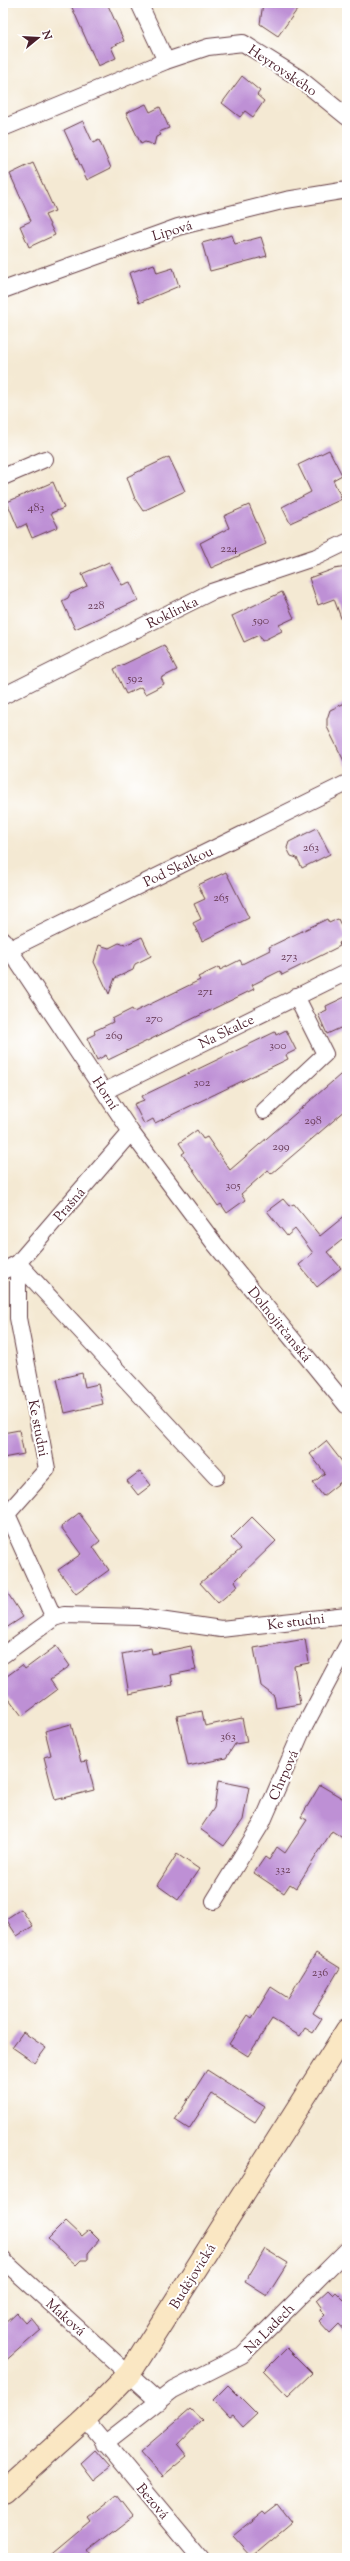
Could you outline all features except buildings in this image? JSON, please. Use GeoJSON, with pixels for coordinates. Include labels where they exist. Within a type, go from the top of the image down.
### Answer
{"type":"FeatureCollection","features":[{"type":"Feature","properties":{"kind":"main road","name":"Budějovická"},"geometry":{"type":"LineString","coordinates":[[3,2493],[85,2419],[130,2373],[347,2030]]}},
{"type":"Feature","properties":{"kind":"street"},"geometry":{"type":"LineString","coordinates":[[139,3],[166,61]]}},
{"type":"Feature","properties":{"kind":"street","name":"Heyrovského"},"geometry":{"type":"LineString","coordinates":[[3,128],[166,61],[208,47],[242,44],[299,78],[347,117]]}},
{"type":"Feature","properties":{"kind":"street","name":"Lipová"},"geometry":{"type":"LineString","coordinates":[[3,290],[178,227],[286,200],[347,190]]}},
{"type":"Feature","properties":{"kind":"street"},"geometry":{"type":"LineString","coordinates":[[3,477],[45,458]]}},
{"type":"Feature","properties":{"kind":"street","name":"Roklinka"},"geometry":{"type":"LineString","coordinates":[[3,696],[212,592],[316,557],[347,542]]}},
{"type":"Feature","properties":{"kind":"street","name":"Pod Skalkou"},"geometry":{"type":"LineString","coordinates":[[6,945],[347,783]]}},
{"type":"Feature","properties":{"kind":"street","name":"Horní"},"geometry":{"type":"LineString","coordinates":[[6,945],[131,1132],[214,1243]]}},
{"type":"Feature","properties":{"kind":"street","name":"Na Skalce"},"geometry":{"type":"LineString","coordinates":[[105,1091],[347,972]]}},
{"type":"Feature","properties":{"kind":"street"},"geometry":{"type":"LineString","coordinates":[[264,1111],[325,1054],[296,996]]}},
{"type":"Feature","properties":{"kind":"street","name":"Prašná"},"geometry":{"type":"LineString","coordinates":[[3,1271],[18,1263],[131,1132]]}},
{"type":"Feature","properties":{"kind":"street","name":"Dolnojirčanská"},"geometry":{"type":"LineString","coordinates":[[214,1243],[347,1406]]}},
{"type":"Feature","properties":{"kind":"street"},"geometry":{"type":"LineString","coordinates":[[18,1263],[216,1477]]}},
{"type":"Feature","properties":{"kind":"street","name":"Ke studni"},"geometry":{"type":"LineString","coordinates":[[18,1263],[18,1318],[47,1468],[7,1514],[54,1618]]}},
{"type":"Feature","properties":{"kind":"street","name":"Ke studni"},"geometry":{"type":"LineString","coordinates":[[3,1655],[54,1618],[64,1615],[112,1615],[221,1629],[347,1615]]}},
{"type":"Feature","properties":{"kind":"street","name":"Chrpová"},"geometry":{"type":"LineString","coordinates":[[214,1901],[262,1823],[302,1731],[347,1646]]}},
{"type":"Feature","properties":{"kind":"street","name":"Na Ladech"},"geometry":{"type":"LineString","coordinates":[[104,2444],[173,2390],[242,2355],[347,2250]]}},
{"type":"Feature","properties":{"kind":"street","name":"Maková"},"geometry":{"type":"LineString","coordinates":[[3,2260],[130,2373]]}},
{"type":"Feature","properties":{"kind":"street"},"geometry":{"type":"LineString","coordinates":[[130,2373],[159,2402]]}},
{"type":"Feature","properties":{"kind":"street"},"geometry":{"type":"LineString","coordinates":[[85,2419],[104,2444]]}},
{"type":"Feature","properties":{"kind":"street","name":"Bezová"},"geometry":{"type":"LineString","coordinates":[[104,2444],[201,2558]]}}]}
